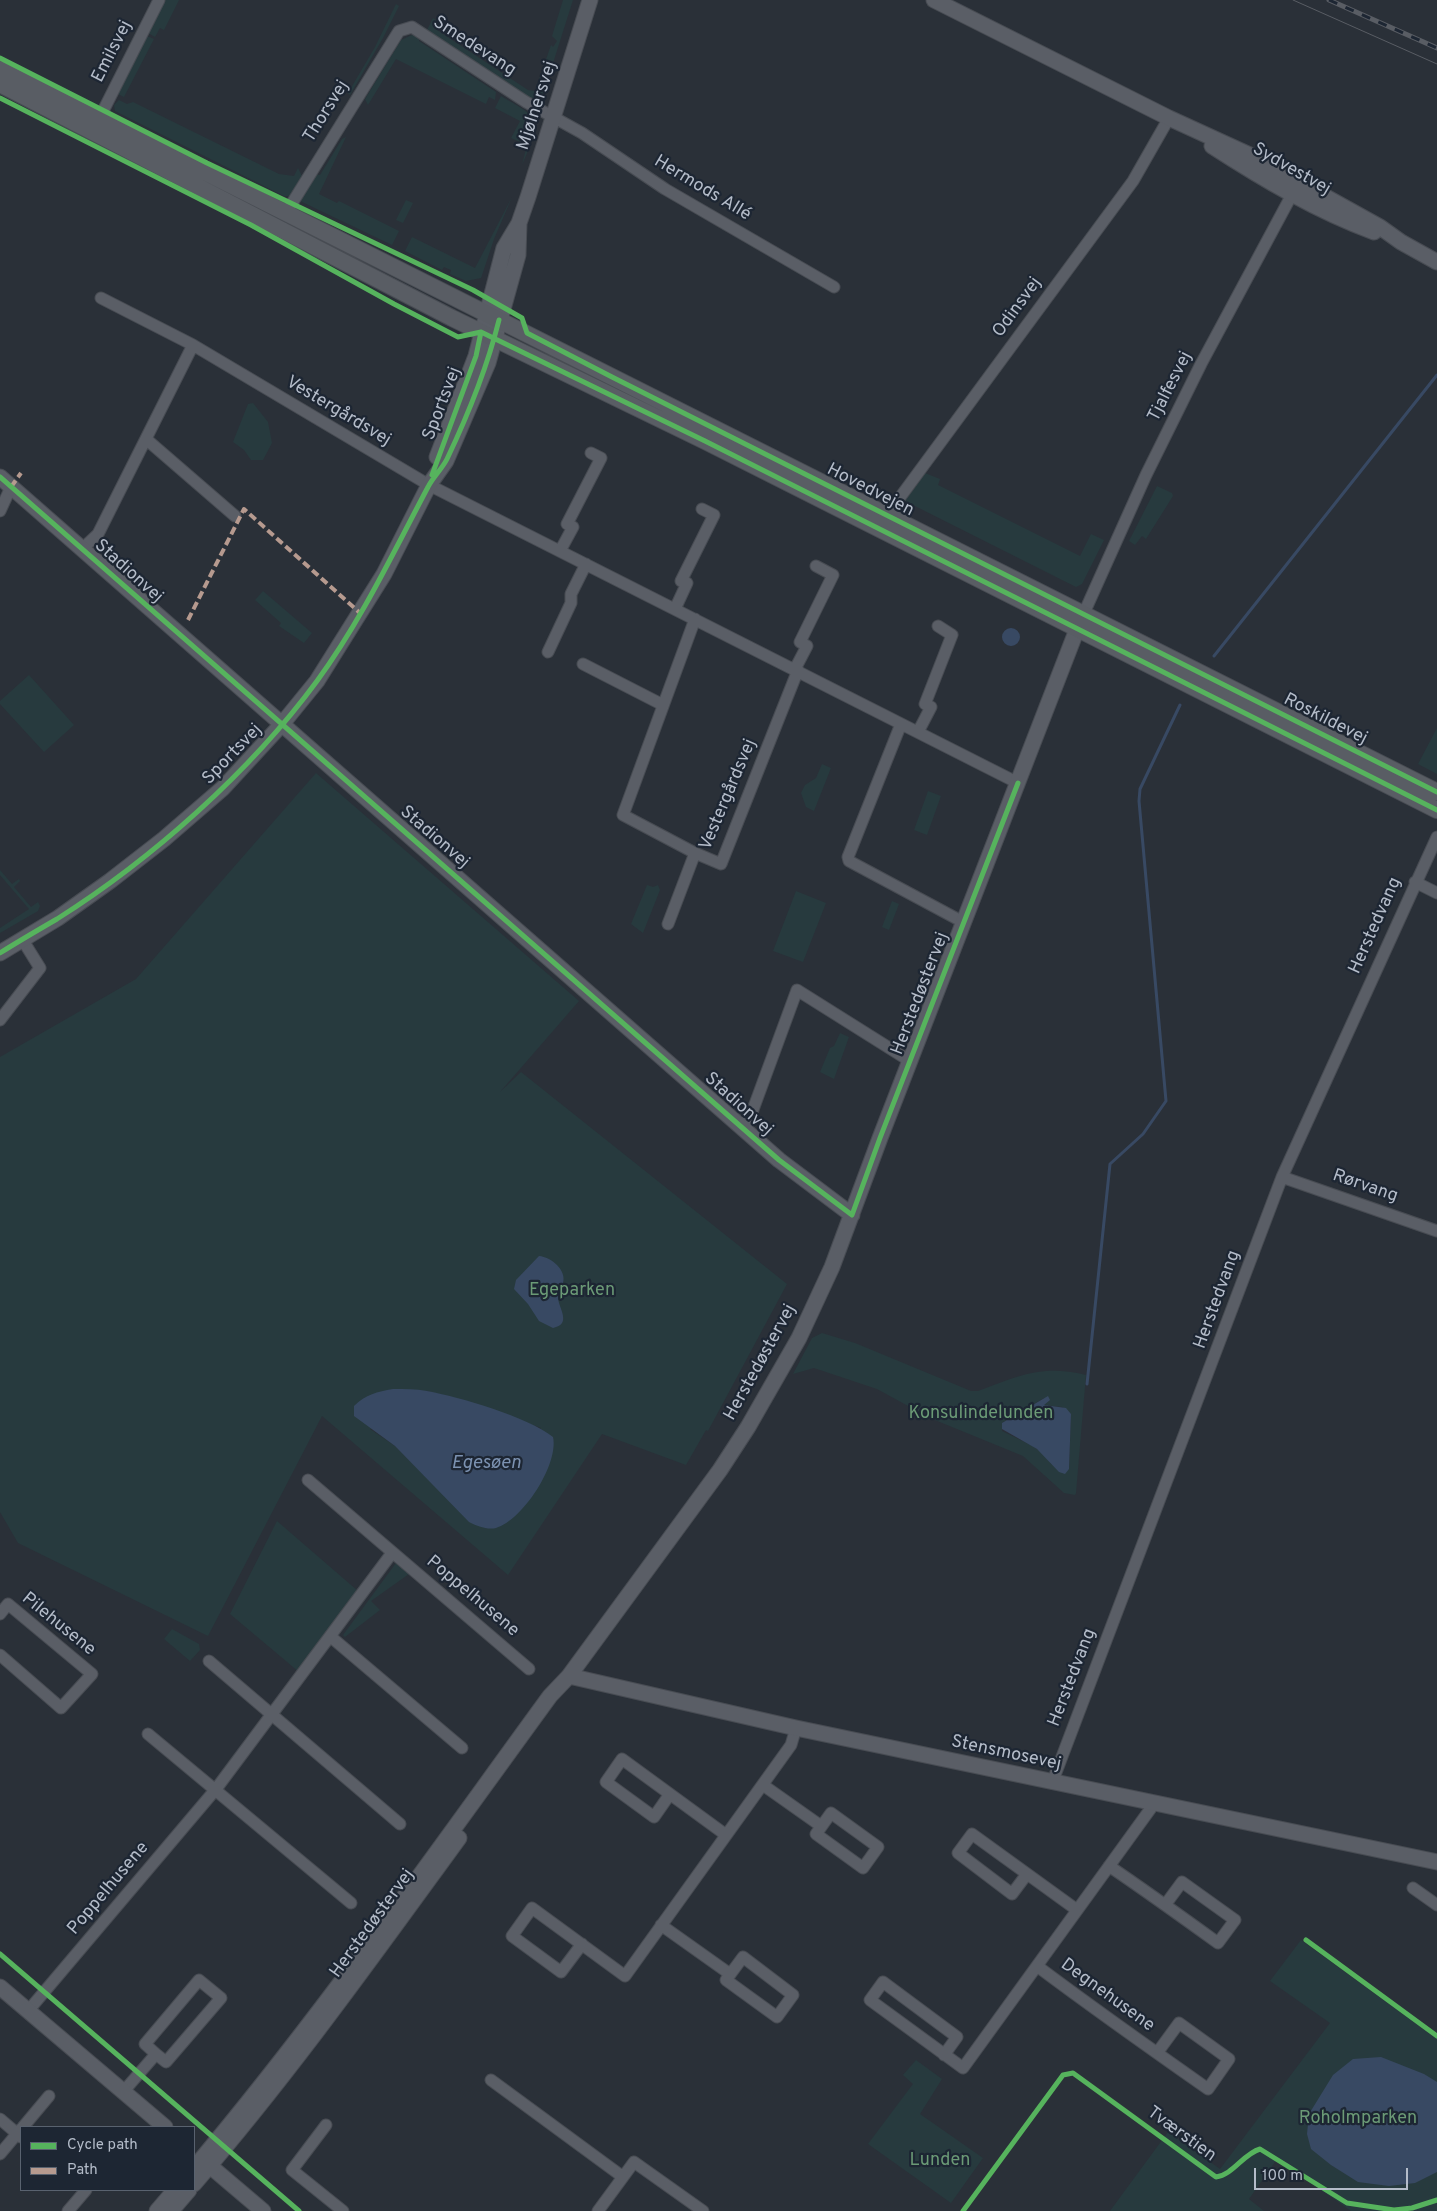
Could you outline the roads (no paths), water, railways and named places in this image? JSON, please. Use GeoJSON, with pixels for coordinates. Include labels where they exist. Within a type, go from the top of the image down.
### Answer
{"type":"FeatureCollection","features":[{"type":"Feature","properties":{"kind":"main road","name":"Hovedvejen"},"geometry":{"type":"LineString","coordinates":[[0,69],[1201,672]]}},
{"type":"Feature","properties":{"kind":"main road","name":"Hovedvejen"},"geometry":{"type":"LineString","coordinates":[[0,84],[488,336],[705,441],[1191,687]]}},
{"type":"Feature","properties":{"kind":"main road","name":"Roskildevej"},"geometry":{"type":"LineString","coordinates":[[1201,672],[1437,792]]}},
{"type":"Feature","properties":{"kind":"main road","name":"Roskildevej"},"geometry":{"type":"LineString","coordinates":[[1191,687],[1437,810]]}},
{"type":"Feature","properties":{"kind":"street","name":"Emilsvej"},"geometry":{"type":"LineString","coordinates":[[100,119],[159,0]]}},
{"type":"Feature","properties":{"kind":"street","name":"Mjølnersvej"},"geometry":{"type":"LineString","coordinates":[[493,316],[518,255],[519,223],[590,0]]}},
{"type":"Feature","properties":{"kind":"street","name":"Sydvestvej"},"geometry":{"type":"LineString","coordinates":[[934,0],[1169,118],[1295,188],[1348,223],[1401,242],[1437,262]]}},
{"type":"Feature","properties":{"kind":"street","name":"Smedevang"},"geometry":{"type":"LineString","coordinates":[[399,31],[412,27],[526,102],[554,117]]}},
{"type":"Feature","properties":{"kind":"street","name":"Thorsvej"},"geometry":{"type":"LineString","coordinates":[[286,213],[399,31]]}},
{"type":"Feature","properties":{"kind":"street","name":"Hermods Allé"},"geometry":{"type":"LineString","coordinates":[[554,117],[665,189],[834,288]]}},
{"type":"Feature","properties":{"kind":"street","name":"Odinsvej"},"geometry":{"type":"LineString","coordinates":[[887,515],[1134,181],[1169,118]]}},
{"type":"Feature","properties":{"kind":"street","name":"Tjalfesvej"},"geometry":{"type":"LineString","coordinates":[[1084,613],[1146,475],[1295,188]]}},
{"type":"Feature","properties":{"kind":"street","name":"Vestergårdsvej"},"geometry":{"type":"LineString","coordinates":[[101,298],[194,345],[429,485],[1018,783]]}},
{"type":"Feature","properties":{"kind":"street","name":"Sportsvej"},"geometry":{"type":"LineString","coordinates":[[0,953],[58,918],[100,889],[158,844],[223,788],[282,724],[317,681],[384,574],[429,485],[437,457],[476,356],[488,336],[493,316]]}},
{"type":"Feature","properties":{"kind":"street"},"geometry":{"type":"LineString","coordinates":[[82,549],[98,534],[194,345]]}},
{"type":"Feature","properties":{"kind":"street"},"geometry":{"type":"LineString","coordinates":[[146,439],[235,516]]}},
{"type":"Feature","properties":{"kind":"street"},"geometry":{"type":"LineString","coordinates":[[560,551],[573,527],[567,524],[601,458],[591,453]]}},
{"type":"Feature","properties":{"kind":"street","name":"Stadionvej"},"geometry":{"type":"LineString","coordinates":[[0,477],[742,1126],[778,1160],[852,1215]]}},
{"type":"Feature","properties":{"kind":"street"},"geometry":{"type":"LineString","coordinates":[[0,511],[12,487]]}},
{"type":"Feature","properties":{"kind":"street"},"geometry":{"type":"LineString","coordinates":[[675,609],[687,584],[682,581],[714,515],[702,509]]}},
{"type":"Feature","properties":{"kind":"street"},"geometry":{"type":"LineString","coordinates":[[548,652],[571,603],[570,594],[586,564]]}},
{"type":"Feature","properties":{"kind":"street","name":"Vestergårdsvej"},"geometry":{"type":"LineString","coordinates":[[695,620],[623,815],[695,853],[722,864],[796,670],[807,646],[800,642],[834,574],[816,566]]}},
{"type":"Feature","properties":{"kind":"street","name":"Herstedøstervej"},"geometry":{"type":"LineString","coordinates":[[195,2180],[200,2161],[282,2060],[550,1696],[569,1676],[716,1476],[748,1427],[799,1338],[832,1267],[963,922],[1076,629],[1084,613]]}},
{"type":"Feature","properties":{"kind":"street"},"geometry":{"type":"LineString","coordinates":[[918,732],[931,707],[925,704],[952,635],[938,626]]}},
{"type":"Feature","properties":{"kind":"street"},"geometry":{"type":"LineString","coordinates":[[583,664],[663,705]]}},
{"type":"Feature","properties":{"kind":"street"},"geometry":{"type":"LineString","coordinates":[[901,724],[848,857],[849,861],[963,922]]}},
{"type":"Feature","properties":{"kind":"street","name":"Herstedvang"},"geometry":{"type":"LineString","coordinates":[[1052,1783],[1282,1177],[1415,882],[1437,838]]}},
{"type":"Feature","properties":{"kind":"street"},"geometry":{"type":"LineString","coordinates":[[668,924],[695,853]]}},
{"type":"Feature","properties":{"kind":"street"},"geometry":{"type":"LineString","coordinates":[[1415,882],[1437,893]]}},
{"type":"Feature","properties":{"kind":"street"},"geometry":{"type":"LineString","coordinates":[[0,1020],[40,968],[22,939]]}},
{"type":"Feature","properties":{"kind":"street","name":"Stadionvej"},"geometry":{"type":"LineString","coordinates":[[742,1126],[751,1114],[797,990],[910,1061]]}},
{"type":"Feature","properties":{"kind":"street","name":"Rørvang"},"geometry":{"type":"LineString","coordinates":[[1282,1177],[1437,1231]]}},
{"type":"Feature","properties":{"kind":"street","name":"Poppelhusene"},"geometry":{"type":"LineString","coordinates":[[308,1480],[529,1669]]}},
{"type":"Feature","properties":{"kind":"street","name":"Poppelhusene"},"geometry":{"type":"LineString","coordinates":[[32,2007],[216,1790],[392,1552]]}},
{"type":"Feature","properties":{"kind":"street","name":"Pilehusene"},"geometry":{"type":"LineString","coordinates":[[0,1614],[8,1604],[92,1674],[61,1708],[0,1655]]}},
{"type":"Feature","properties":{"kind":"street"},"geometry":{"type":"LineString","coordinates":[[331,1637],[462,1748]]}},
{"type":"Feature","properties":{"kind":"street"},"geometry":{"type":"LineString","coordinates":[[209,1661],[400,1824]]}},
{"type":"Feature","properties":{"kind":"street","name":"Stensmosevej"},"geometry":{"type":"LineString","coordinates":[[569,1676],[796,1728],[1052,1783],[1437,1862]]}},
{"type":"Feature","properties":{"kind":"street"},"geometry":{"type":"LineString","coordinates":[[582,1944],[561,1972],[512,1936],[532,1908],[582,1944],[625,1976],[791,1745],[796,1728]]}},
{"type":"Feature","properties":{"kind":"street"},"geometry":{"type":"LineString","coordinates":[[148,1734],[351,1903]]}},
{"type":"Feature","properties":{"kind":"street"},"geometry":{"type":"LineString","coordinates":[[670,1794],[654,1817],[606,1782],[622,1759],[670,1794],[726,1835]]}},
{"type":"Feature","properties":{"kind":"street"},"geometry":{"type":"LineString","coordinates":[[763,1785],[821,1826]]}},
{"type":"Feature","properties":{"kind":"street","name":"Degnehusene"},"geometry":{"type":"LineString","coordinates":[[944,2054],[957,2037],[883,1982],[870,2000],[963,2068],[1154,1804]]}},
{"type":"Feature","properties":{"kind":"street"},"geometry":{"type":"LineString","coordinates":[[831,1813],[878,1847],[863,1868],[816,1834],[821,1826],[831,1813]]}},
{"type":"Feature","properties":{"kind":"street"},"geometry":{"type":"LineString","coordinates":[[1026,1874],[1012,1894],[958,1853],[972,1834],[1078,1910]]}},
{"type":"Feature","properties":{"kind":"street"},"geometry":{"type":"LineString","coordinates":[[1109,1866],[1218,1943],[1234,1920],[1182,1882],[1165,1905]]}},
{"type":"Feature","properties":{"kind":"street"},"geometry":{"type":"LineString","coordinates":[[1413,1888],[1437,1905]]}},
{"type":"Feature","properties":{"kind":"street"},"geometry":{"type":"LineString","coordinates":[[661,1926],[730,1974]]}},
{"type":"Feature","properties":{"kind":"street"},"geometry":{"type":"LineString","coordinates":[[742,1957],[793,1995],[777,2018],[726,1980],[730,1974],[742,1957]]}},
{"type":"Feature","properties":{"kind":"street","name":"Degnehusene"},"geometry":{"type":"LineString","coordinates":[[1037,1966],[1157,2053],[1208,2089],[1229,2059],[1179,2023],[1157,2053]]}},
{"type":"Feature","properties":{"kind":"street"},"geometry":{"type":"LineString","coordinates":[[199,1980],[221,1998],[166,2062],[152,2058],[145,2044],[199,1980]]}},
{"type":"Feature","properties":{"kind":"street"},"geometry":{"type":"LineString","coordinates":[[0,1987],[32,2007],[128,2087],[164,2126]]}},
{"type":"Feature","properties":{"kind":"street"},"geometry":{"type":"LineString","coordinates":[[128,2087],[152,2058]]}},
{"type":"Feature","properties":{"kind":"street"},"geometry":{"type":"LineString","coordinates":[[491,2080],[623,2177]]}},
{"type":"Feature","properties":{"kind":"street"},"geometry":{"type":"LineString","coordinates":[[26,2126],[49,2096]]}},
{"type":"Feature","properties":{"kind":"street"},"geometry":{"type":"LineString","coordinates":[[0,2119],[20,2131]]}},
{"type":"Feature","properties":{"kind":"street"},"geometry":{"type":"LineString","coordinates":[[326,2125],[292,2170],[343,2211]]}},
{"type":"Feature","properties":{"kind":"street"},"geometry":{"type":"LineString","coordinates":[[0,2154],[20,2133]]}},
{"type":"Feature","properties":{"kind":"street"},"geometry":{"type":"LineString","coordinates":[[200,2161],[263,2211]]}},
{"type":"Feature","properties":{"kind":"street"},"geometry":{"type":"LineString","coordinates":[[598,2211],[634,2162],[703,2211]]}},
{"type":"Feature","properties":{"kind":"street"},"geometry":{"type":"LineString","coordinates":[[68,2211],[84,2191]]}},
{"type":"Feature","properties":{"kind":"street"},"geometry":{"type":"LineString","coordinates":[[157,2211],[174,2191]]}},
{"type":"Feature","properties":{"kind":"street"},"geometry":{"type":"LineString","coordinates":[[171,2211],[188,2191]]}},
{"type":"Feature","properties":{"kind":"water"},"geometry":{"type":"Polygon","coordinates":[[[1007,628],[1015,628],[1020,633],[1018,644],[1007,646],[1002,641],[1002,633],[1007,628]]]}},
{"type":"Feature","properties":{"kind":"water"},"geometry":{"type":"Polygon","coordinates":[[[539,1256],[557,1265],[564,1278],[558,1298],[563,1320],[559,1326],[553,1328],[539,1321],[528,1304],[514,1289],[516,1280],[539,1256]]]}},
{"type":"Feature","properties":{"kind":"water","name":"Egesøen"},"geometry":{"type":"Polygon","coordinates":[[[393,1389],[427,1391],[475,1403],[511,1415],[553,1437],[553,1448],[545,1476],[537,1490],[517,1514],[496,1528],[486,1528],[469,1522],[395,1446],[354,1416],[354,1406],[367,1396],[393,1389]]]}},
{"type":"Feature","properties":{"kind":"water"},"geometry":{"type":"Polygon","coordinates":[[[1048,1396],[1050,1400],[1044,1405],[1066,1408],[1071,1414],[1069,1469],[1065,1474],[1059,1472],[1037,1449],[1002,1429],[1002,1423],[1048,1396]]]}},
{"type":"Feature","properties":{"kind":"water"},"geometry":{"type":"Polygon","coordinates":[[[1381,2057],[1424,2074],[1437,2082],[1437,2172],[1415,2183],[1389,2186],[1358,2182],[1331,2165],[1311,2149],[1307,2134],[1309,2114],[1333,2075],[1353,2059],[1381,2057]]]}},
{"type":"Feature","properties":{"kind":"waterway"},"geometry":{"type":"LineString","coordinates":[[1214,656],[1437,375]]}},
{"type":"Feature","properties":{"kind":"waterway"},"geometry":{"type":"LineString","coordinates":[[1087,1384],[1110,1164],[1143,1134],[1166,1101],[1139,801],[1140,789],[1180,705]]}},
{"type":"Feature","properties":{"kind":"tram line"},"geometry":{"type":"LineString","coordinates":[[1293,0],[1437,64]]}},
{"type":"Feature","properties":{"kind":"railway"},"geometry":{"type":"LineString","coordinates":[[1329,0],[1437,48]]}},
{"type":"Feature","properties":{"kind":"park label","name":"Egeparken"},"geometry":{"type":"Point","coordinates":[572,1291]}},
{"type":"Feature","properties":{"kind":"park label","name":"Konsulindelunden"},"geometry":{"type":"Point","coordinates":[981,1414]}},
{"type":"Feature","properties":{"kind":"park label","name":"Roholmparken"},"geometry":{"type":"Point","coordinates":[1358,2119]}},
{"type":"Feature","properties":{"kind":"park label","name":"Lunden"},"geometry":{"type":"Point","coordinates":[940,2161]}}]}
